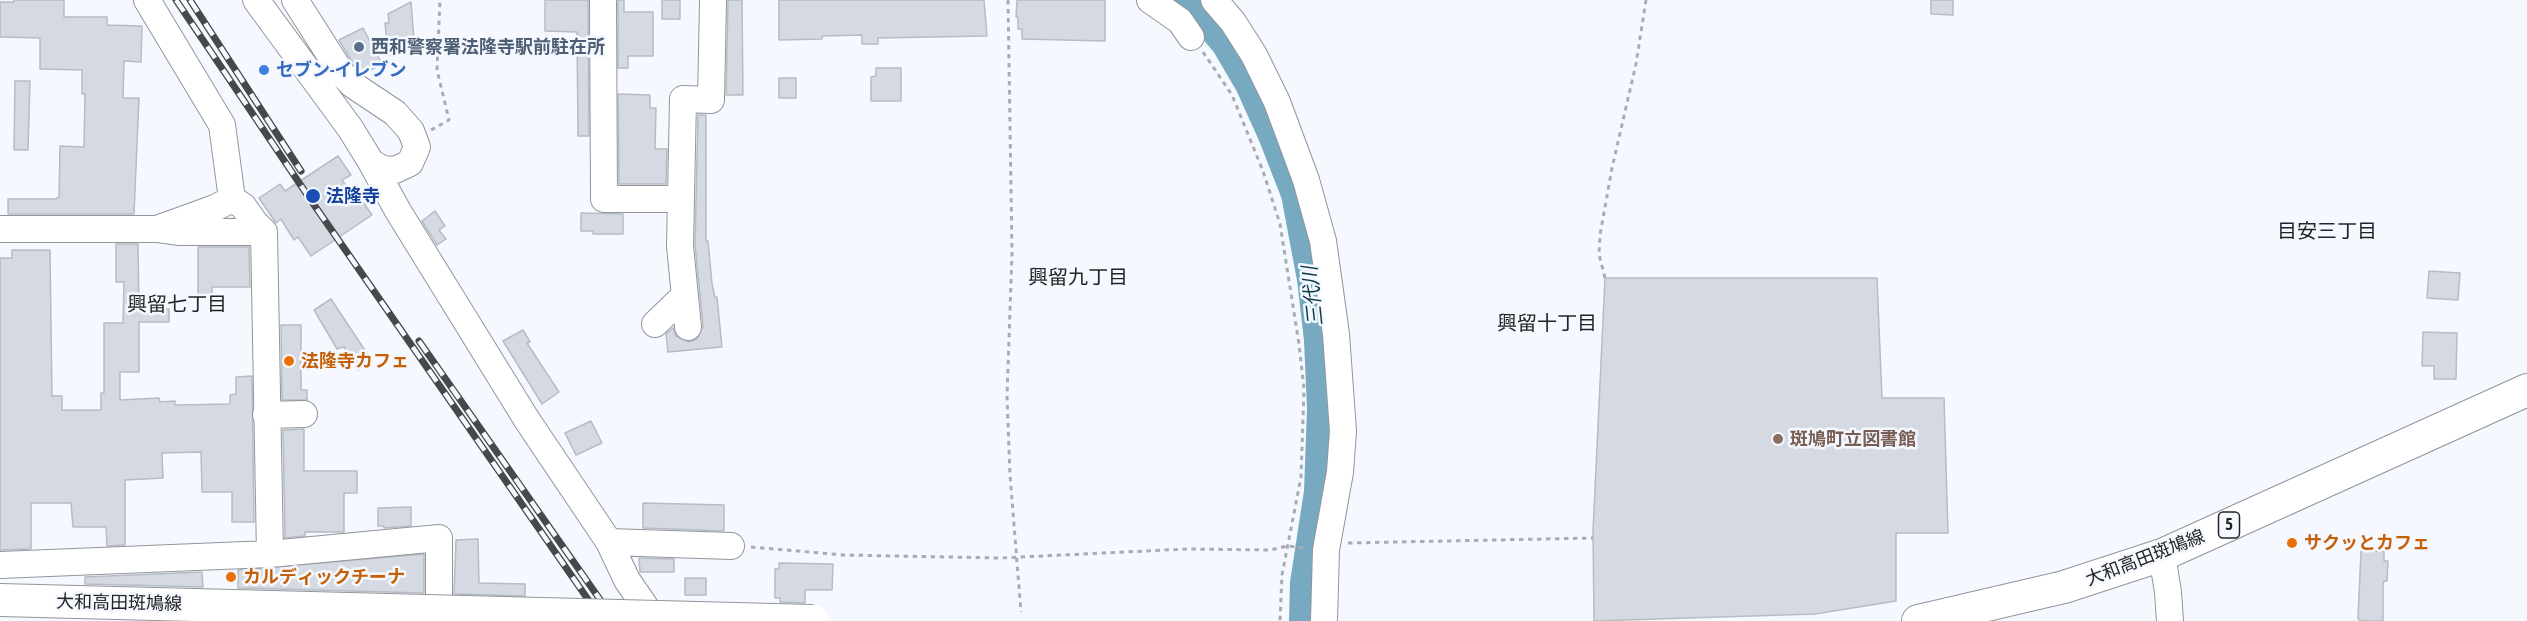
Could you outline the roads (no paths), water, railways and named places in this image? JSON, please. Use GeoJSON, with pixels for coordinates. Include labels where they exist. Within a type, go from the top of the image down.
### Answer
{"type":"FeatureCollection","features":[{"type":"Feature","properties":{"kind":"main road","name":"大和高田斑鳩線"},"geometry":{"type":"LineString","coordinates":[[1918,621],[2064,588],[2162,555],[2527,390]]}},
{"type":"Feature","properties":{"kind":"main road","name":"大和高田斑鳩線"},"geometry":{"type":"LineString","coordinates":[[0,600],[813,621]]}},
{"type":"Feature","properties":{"kind":"street"},"geometry":{"type":"LineString","coordinates":[[147,0],[222,125],[232,199],[243,206],[264,232],[270,554]]}},
{"type":"Feature","properties":{"kind":"street"},"geometry":{"type":"LineString","coordinates":[[256,0],[350,128],[398,211],[527,420],[609,542],[627,580],[655,621]]}},
{"type":"Feature","properties":{"kind":"street"},"geometry":{"type":"LineString","coordinates":[[295,0],[342,74],[353,85],[395,113],[411,131],[417,147],[410,163],[395,170],[382,169],[371,162]]}},
{"type":"Feature","properties":{"kind":"street"},"geometry":{"type":"LineString","coordinates":[[603,0],[604,200],[681,199]]}},
{"type":"Feature","properties":{"kind":"street"},"geometry":{"type":"LineString","coordinates":[[688,327],[680,246],[683,99],[711,100],[713,0]]}},
{"type":"Feature","properties":{"kind":"street"},"geometry":{"type":"LineString","coordinates":[[1150,0],[1179,21],[1191,37]]}},
{"type":"Feature","properties":{"kind":"street"},"geometry":{"type":"LineString","coordinates":[[1214,0],[1233,22],[1254,55],[1277,102],[1306,180],[1323,241],[1337,345],[1343,431],[1340,472],[1326,550],[1324,621]]}},
{"type":"Feature","properties":{"kind":"street"},"geometry":{"type":"LineString","coordinates":[[156,229],[215,208],[232,199]]}},
{"type":"Feature","properties":{"kind":"street"},"geometry":{"type":"LineString","coordinates":[[0,229],[264,232]]}},
{"type":"Feature","properties":{"kind":"street"},"geometry":{"type":"LineString","coordinates":[[656,324],[685,296]]}},
{"type":"Feature","properties":{"kind":"street"},"geometry":{"type":"LineString","coordinates":[[266,415],[304,414]]}},
{"type":"Feature","properties":{"kind":"street"},"geometry":{"type":"LineString","coordinates":[[0,565],[270,554],[439,538],[439,621]]}},
{"type":"Feature","properties":{"kind":"street"},"geometry":{"type":"LineString","coordinates":[[609,542],[731,546]]}},
{"type":"Feature","properties":{"kind":"street"},"geometry":{"type":"LineString","coordinates":[[2162,555],[2170,621]]}},
{"type":"Feature","properties":{"kind":"waterway","name":"三代川"},"geometry":{"type":"LineString","coordinates":[[1191,0],[1227,43],[1251,84],[1274,135],[1297,194],[1313,279],[1320,340],[1323,409],[1320,492],[1306,583],[1305,621]]}},
{"type":"Feature","properties":{"kind":"railway"},"geometry":{"type":"LineString","coordinates":[[176,0],[310,199],[603,621]]}},
{"type":"Feature","properties":{"kind":"railway"},"geometry":{"type":"LineString","coordinates":[[190,0],[301,171]]}},
{"type":"Feature","properties":{"kind":"railway"},"geometry":{"type":"LineString","coordinates":[[419,341],[615,621]]}},
{"type":"Feature","properties":{"kind":"place","name":"西和警察署法隆寺駅前駐在所"},"geometry":{"type":"Point","coordinates":[359,47]}},
{"type":"Feature","properties":{"kind":"place","name":"セブン-イレブン"},"geometry":{"type":"Point","coordinates":[264,70]}},
{"type":"Feature","properties":{"kind":"place","name":"法隆寺"},"geometry":{"type":"Point","coordinates":[313,196]}},
{"type":"Feature","properties":{"kind":"place","name":"法隆寺カフェ"},"geometry":{"type":"Point","coordinates":[289,361]}},
{"type":"Feature","properties":{"kind":"place","name":"斑鳩町立図書館"},"geometry":{"type":"Point","coordinates":[1778,439]}},
{"type":"Feature","properties":{"kind":"place","name":"サクッとカフェ"},"geometry":{"type":"Point","coordinates":[2292,543]}},
{"type":"Feature","properties":{"kind":"place","name":"カルディックチーナ"},"geometry":{"type":"Point","coordinates":[231,577]}},
{"type":"Feature","properties":{"kind":"district","name":"目安三丁目"},"geometry":{"type":"Point","coordinates":[2327,232]}},
{"type":"Feature","properties":{"kind":"district","name":"興留九丁目"},"geometry":{"type":"Point","coordinates":[1078,278]}},
{"type":"Feature","properties":{"kind":"district","name":"興留七丁目"},"geometry":{"type":"Point","coordinates":[177,305]}},
{"type":"Feature","properties":{"kind":"district","name":"興留十丁目"},"geometry":{"type":"Point","coordinates":[1547,324]}}]}
